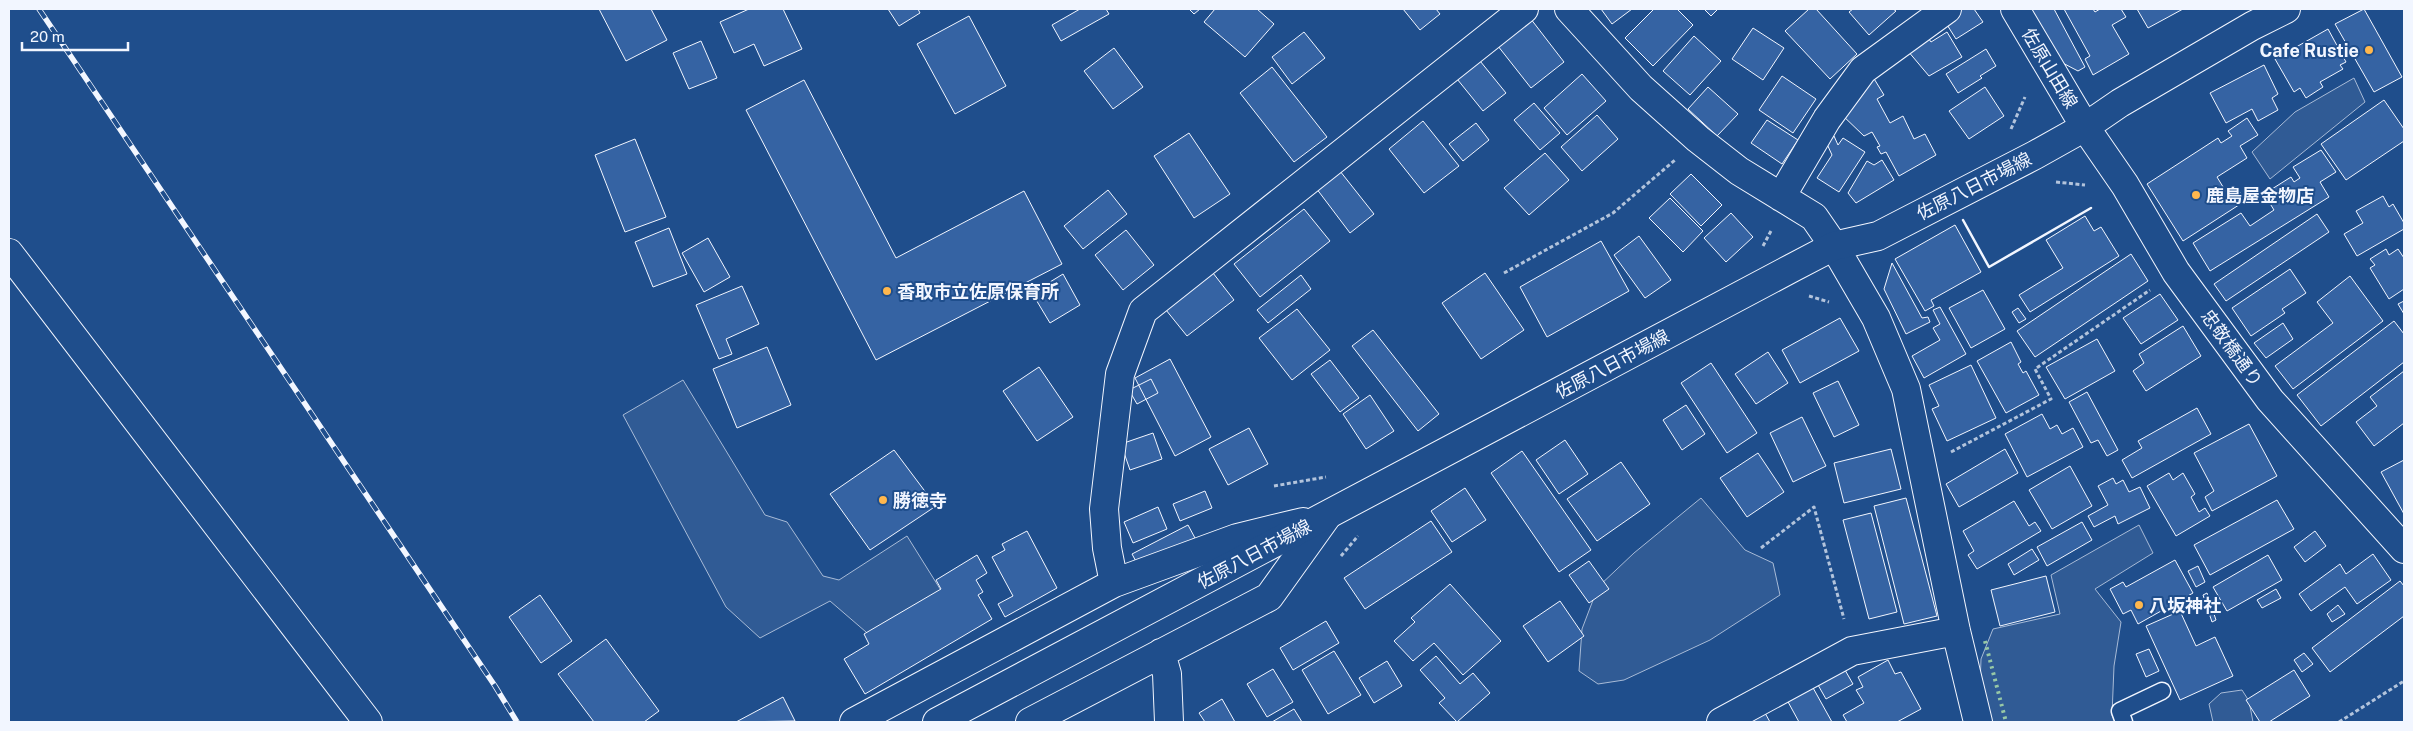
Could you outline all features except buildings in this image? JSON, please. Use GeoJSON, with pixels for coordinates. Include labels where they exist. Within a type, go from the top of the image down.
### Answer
{"type":"FeatureCollection","features":[{"type":"Feature","properties":{"kind":"street"},"geometry":{"type":"LineString","coordinates":[[1114,583],[1107,548],[1104,509],[1120,374],[1142,311],[1524,9]]}},
{"type":"Feature","properties":{"kind":"street"},"geometry":{"type":"LineString","coordinates":[[1568,9],[1641,88],[1698,139],[1739,171],[1814,217],[1834,246],[1876,318],[1906,389],[1956,632],[1978,722]]}},
{"type":"Feature","properties":{"kind":"street"},"geometry":{"type":"LineString","coordinates":[[1781,197],[1827,119],[1863,70],[1948,9]]}},
{"type":"Feature","properties":{"kind":"street","name":"佐原山田線"},"geometry":{"type":"LineString","coordinates":[[2015,9],[2085,128]]}},
{"type":"Feature","properties":{"kind":"street","name":"佐原八日市場線"},"geometry":{"type":"LineString","coordinates":[[937,722],[1834,246],[1878,236],[2085,128],[2120,103],[2286,9]]}},
{"type":"Feature","properties":{"kind":"street","name":"忠敬橋通り"},"geometry":{"type":"LineString","coordinates":[[2085,128],[2125,185],[2176,272],[2270,400],[2404,549]]}},
{"type":"Feature","properties":{"kind":"street"},"geometry":{"type":"LineString","coordinates":[[9,253],[368,722]]}},
{"type":"Feature","properties":{"kind":"street"},"geometry":{"type":"LineString","coordinates":[[854,722],[1114,583],[1238,538],[1327,516]]}},
{"type":"Feature","properties":{"kind":"street"},"geometry":{"type":"LineString","coordinates":[[1030,722],[1269,597],[1327,516]]}},
{"type":"Feature","properties":{"kind":"street"},"geometry":{"type":"LineString","coordinates":[[1721,722],[1852,652],[1956,632]]}},
{"type":"Feature","properties":{"kind":"street"},"geometry":{"type":"LineString","coordinates":[[1161,653],[1168,682],[1170,722]]}},
{"type":"Feature","properties":{"kind":"lane"},"geometry":{"type":"LineString","coordinates":[[2124,722],[2120,711],[2162,691]]}},
{"type":"Feature","properties":{"kind":"path"},"geometry":{"type":"LineString","coordinates":[[1504,272],[1613,213],[1698,139]]}},
{"type":"Feature","properties":{"kind":"path"},"geometry":{"type":"LineString","coordinates":[[1922,468],[2050,399],[2035,368],[2176,272]]}},
{"type":"Feature","properties":{"kind":"path"},"geometry":{"type":"LineString","coordinates":[[1761,548],[1814,507],[1852,652]]}},
{"type":"Feature","properties":{"kind":"path"},"geometry":{"type":"LineString","coordinates":[[2339,722],[2404,681]]}},
{"type":"Feature","properties":{"kind":"shaded area"},"geometry":{"type":"Polygon","coordinates":[[[2354,78],[2365,102],[2270,179],[2252,152],[2295,112],[2354,78]]]}},
{"type":"Feature","properties":{"kind":"shaded area"},"geometry":{"type":"Polygon","coordinates":[[[683,380],[765,515],[787,522],[823,576],[839,580],[907,536],[942,592],[873,638],[830,601],[760,638],[726,607],[623,415],[683,380]]]}},
{"type":"Feature","properties":{"kind":"shaded area"},"geometry":{"type":"Polygon","coordinates":[[[1701,498],[1745,550],[1773,563],[1780,595],[1710,640],[1624,680],[1598,684],[1579,671],[1582,629],[1598,587],[1634,553],[1701,498]]]}},
{"type":"Feature","properties":{"kind":"shaded area"},"geometry":{"type":"Polygon","coordinates":[[[2139,525],[2153,553],[2095,589],[2121,622],[2114,666],[2112,715],[2115,722],[1990,722],[1980,687],[1981,659],[1993,629],[2060,614],[2051,575],[2139,525]]]}},
{"type":"Feature","properties":{"kind":"shaded area"},"geometry":{"type":"Polygon","coordinates":[[[2242,690],[2249,701],[2253,722],[2213,722],[2209,704],[2221,693],[2242,690]]]}},
{"type":"Feature","properties":{"kind":"railway"},"geometry":{"type":"LineString","coordinates":[[39,9],[495,686],[517,722]]}},
{"type":"Feature","properties":{"kind":"hedge"},"geometry":{"type":"LineString","coordinates":[[1985,641],[2006,722]]}},
{"type":"Feature","properties":{"kind":"wall"},"geometry":{"type":"LineString","coordinates":[[1963,220],[1989,267],[2091,208]]}},
{"type":"Feature","properties":{"kind":"place","name":"Cafe Rustie"},"geometry":{"type":"Point","coordinates":[2369,50]}},
{"type":"Feature","properties":{"kind":"place","name":"鹿島屋金物店"},"geometry":{"type":"Point","coordinates":[2196,195]}},
{"type":"Feature","properties":{"kind":"place","name":"香取市立佐原保育所"},"geometry":{"type":"Point","coordinates":[887,291]}},
{"type":"Feature","properties":{"kind":"place","name":"勝徳寺"},"geometry":{"type":"Point","coordinates":[883,500]}},
{"type":"Feature","properties":{"kind":"place","name":"八坂神社"},"geometry":{"type":"Point","coordinates":[2139,605]}}]}
